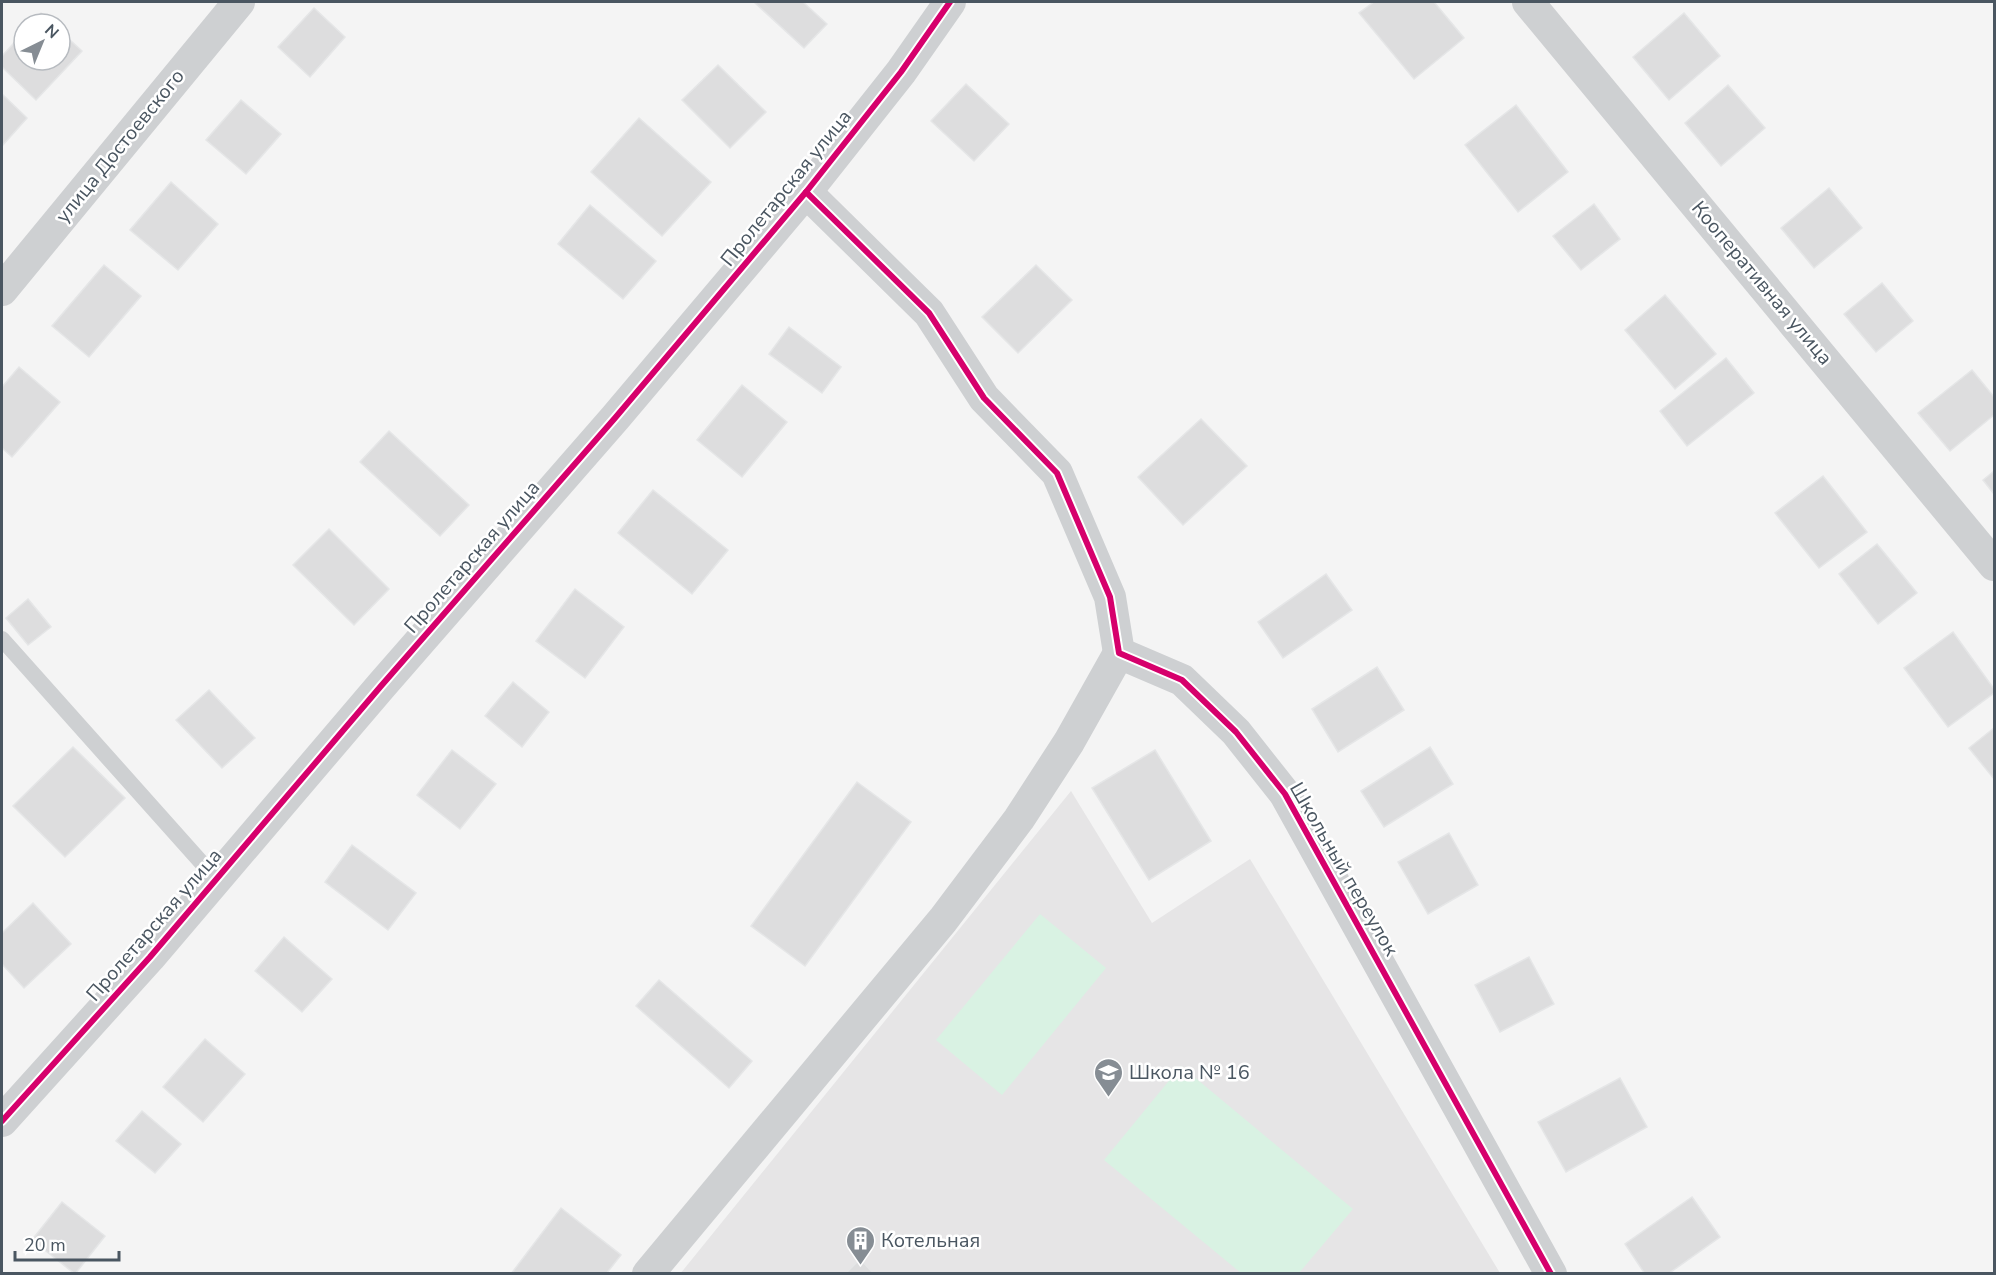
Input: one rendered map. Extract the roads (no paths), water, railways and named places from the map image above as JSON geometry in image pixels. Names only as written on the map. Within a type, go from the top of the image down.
[{"type":"street","name":"улица Достоевского","points":[[2,290],[239,2]]},
{"type":"street","name":"Пролетарская улица","points":[[2,1121],[217,880],[381,686],[615,418],[806,192],[901,72],[950,2]]},
{"type":"street","name":"Кооперативная улица","points":[[1528,2],[1995,565]]},
{"type":"street","points":[[648,1274],[943,920],[1019,819],[1069,742],[1119,653],[1110,597],[1057,473],[984,398],[929,313],[806,192]]},
{"type":"street","name":"Школьный переулок","points":[[1119,653],[1182,680],[1236,732],[1285,794],[1551,1274]]},
{"type":"lane","points":[[2,639],[217,880]]},
{"type":"place","name":"Школа № 16","points":[[1108,1098]]},
{"type":"place","name":"Котельная","points":[[860,1266]]}]
